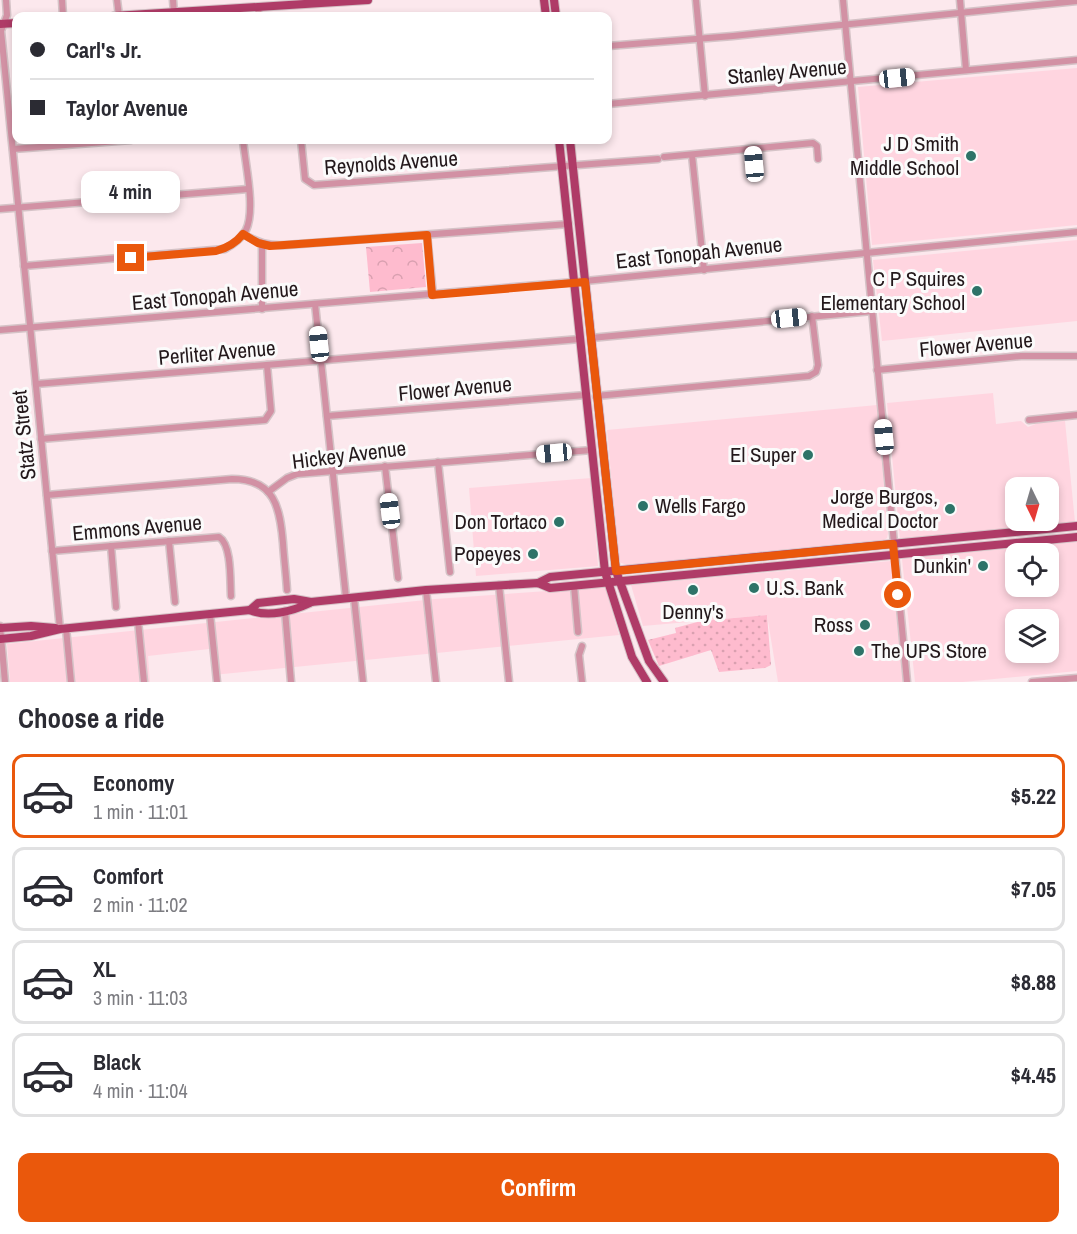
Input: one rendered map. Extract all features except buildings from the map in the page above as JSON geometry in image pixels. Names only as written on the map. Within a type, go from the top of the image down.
[{"type":"main road","points":[[188,12],[368,0]]},
{"type":"main road","points":[[559,144],[605,572],[632,657],[647,682]]},
{"type":"main road","points":[[570,144],[616,571],[649,661],[664,682]]},
{"type":"main road","points":[[583,365],[591,389],[596,396]]},
{"type":"main road","points":[[586,395],[593,401],[599,424]]},
{"type":"main road","points":[[538,583],[549,577],[1077,526]]},
{"type":"main road","points":[[971,536],[990,545]]},
{"type":"main road","points":[[250,610],[258,603],[294,599],[311,602],[426,590],[538,583],[550,588],[1077,537]]},
{"type":"main road","points":[[765,557],[766,566]]},
{"type":"main road","points":[[1,639],[31,636],[63,628],[250,610],[259,614],[295,610],[311,602]]},
{"type":"main road","points":[[0,627],[63,628]]},
{"type":"street","name":"Statz Street","points":[[6,0],[7,15],[1,32],[12,139]]},
{"type":"street","points":[[229,0],[230,9]]},
{"type":"street","points":[[696,0],[705,96]]},
{"type":"street","points":[[843,0],[907,682]]},
{"type":"street","points":[[960,0],[966,70]]},
{"type":"street","points":[[612,46],[1077,1]]},
{"type":"street","points":[[258,7],[259,12]]},
{"type":"street","name":"Stanley Avenue","points":[[612,104],[1077,60]]},
{"type":"street","points":[[7,90],[12,90]]},
{"type":"street","name":"Reynolds Avenue","points":[[301,144],[305,179],[314,185],[562,167],[813,143],[817,146],[818,159]]},
{"type":"street","name":"Statz Street","points":[[12,144],[52,551],[72,682]]},
{"type":"street","points":[[13,149],[79,144]]},
{"type":"street","points":[[24,266],[216,251],[231,245],[243,234],[250,214],[243,144]]},
{"type":"street","points":[[753,149],[754,164]]},
{"type":"street","points":[[692,155],[704,270]]},
{"type":"street","points":[[0,209],[248,189]]},
{"type":"street","points":[[243,234],[262,244],[286,246],[569,224]]},
{"type":"street","name":"East Tonopah Avenue","points":[[0,330],[585,282],[1077,232]]},
{"type":"street","points":[[427,235],[432,295]]},
{"type":"street","points":[[262,244],[262,309]]},
{"type":"street","points":[[315,304],[332,471],[363,682]]},
{"type":"street","points":[[591,338],[872,311]]},
{"type":"street","points":[[596,396],[809,376],[816,372],[818,366],[812,316]]},
{"type":"street","name":"Perliter Avenue","points":[[36,384],[580,339]]},
{"type":"street","name":"Flower Avenue","points":[[878,370],[1021,356],[1077,356]]},
{"type":"street","points":[[41,439],[265,420],[271,411],[267,365]]},
{"type":"street","name":"Flower Avenue","points":[[327,416],[586,395]]},
{"type":"street","points":[[1029,420],[1077,415]]},
{"type":"street","name":"Hickey Avenue","points":[[47,495],[232,479],[243,479],[255,483],[268,492],[287,478],[297,474],[592,450]]},
{"type":"street","points":[[438,462],[450,572]]},
{"type":"street","points":[[385,466],[398,578]]},
{"type":"street","points":[[268,492],[279,510],[281,519],[287,590]]},
{"type":"street","name":"Emmons Avenue","points":[[52,551],[219,537],[227,548],[231,596]]},
{"type":"street","points":[[169,541],[175,602]]},
{"type":"street","points":[[111,546],[116,607]]},
{"type":"street","points":[[499,585],[509,682]]},
{"type":"street","points":[[574,586],[578,632]]},
{"type":"street","points":[[426,590],[436,682]]},
{"type":"street","points":[[285,611],[291,682]]},
{"type":"street","points":[[210,614],[217,682]]},
{"type":"street","points":[[138,621],[144,682]]},
{"type":"street","points":[[0,627],[5,682]]},
{"type":"street","points":[[582,646],[579,655],[582,682]]},
{"type":"street","points":[[1032,682],[1077,678]]},
{"type":"shaded area","name":"J D Smith Middle School","points":[[1077,68],[1077,225],[872,245],[858,87]]},
{"type":"shaded area","name":"C P Squires Elementary School","points":[[1077,240],[1077,321],[882,341],[873,260]]},
{"type":"shaded area","points":[[993,393],[996,424],[1021,421],[1028,427],[1038,423],[1065,421],[1075,522],[1059,524],[1059,477],[1005,477],[1005,529],[900,539],[887,403]]},
{"type":"shaded area","points":[[877,405],[888,533],[884,540],[627,565],[619,562],[607,430]]},
{"type":"shaded area","points":[[591,478],[598,566],[476,576],[469,488]]},
{"type":"shaded area","points":[[1077,542],[1077,671],[963,682],[915,682],[902,559],[1005,549],[1005,597],[1059,597],[1059,544]]},
{"type":"shaded area","points":[[891,561],[903,682],[778,682],[767,615],[643,626],[631,585]]},
{"type":"shaded area","points":[[605,587],[619,635],[213,675],[209,649],[148,656],[150,682],[10,682],[7,644],[435,599]]},
{"type":"green space","points":[[422,243],[426,287],[370,292],[366,247]]},
{"type":"green space","points":[[767,615],[771,665],[765,668],[719,672],[711,650],[659,666],[648,640],[676,633],[675,628],[701,621]]},
{"type":"place","name":"J D Smith Middle School","points":[[971,156]]},
{"type":"place","name":"C P Squires Elementary School","points":[[977,291]]},
{"type":"place","name":"El Super","points":[[808,455]]},
{"type":"place","name":"Wells Fargo","points":[[643,506]]},
{"type":"place","name":"Jorge Burgos, Medical Doctor","points":[[950,509]]},
{"type":"place","name":"Don Tortaco","points":[[559,522]]},
{"type":"place","name":"Popeyes","points":[[533,554]]},
{"type":"place","name":"Dunkin'","points":[[983,566]]},
{"type":"place","name":"U.S. Bank","points":[[754,588]]},
{"type":"place","name":"Denny's","points":[[693,590]]},
{"type":"place","name":"Ross","points":[[865,625]]},
{"type":"place","name":"The UPS Store","points":[[859,651]]},
{"type":"route","points":[[131,258],[216,251],[225,249],[243,234],[258,243],[270,246],[427,235],[432,295],[585,282],[616,571],[893,544],[898,595]]}]
